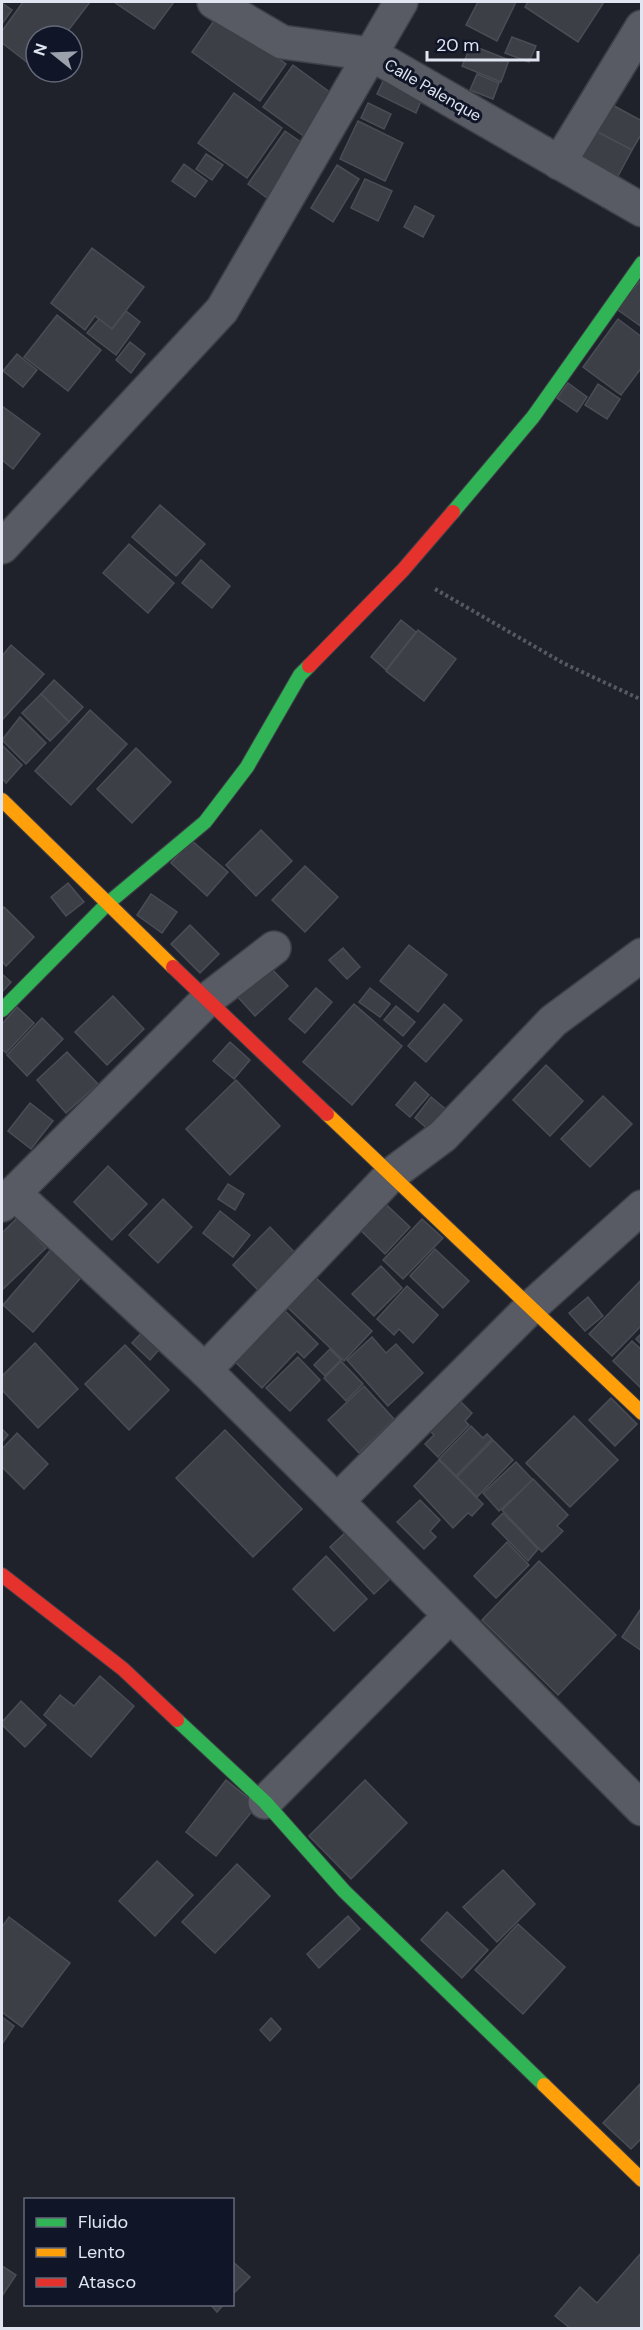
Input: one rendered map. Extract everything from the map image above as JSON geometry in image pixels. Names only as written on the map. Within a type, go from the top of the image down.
[{"type":"street","name":"Calle Palenque","points":[[214,2],[282,42],[371,54],[642,210]]},
{"type":"street","points":[[2,547],[222,310],[401,2]]},
{"type":"street","points":[[559,163],[642,27]]},
{"type":"street","points":[[2,1010],[107,904],[205,822],[247,767],[300,675],[403,570],[533,417],[642,263]]},
{"type":"street","points":[[2,800],[107,904],[642,1413]]},
{"type":"street","points":[[274,948],[208,999],[8,1199],[205,1370],[642,1809]]},
{"type":"street","points":[[205,1370],[392,1174],[443,1136],[553,1021],[642,955]]},
{"type":"street","points":[[337,1501],[531,1307],[642,1207]]},
{"type":"street","points":[[2,1575],[123,1669],[265,1802],[344,1891],[642,2181]]},
{"type":"street","points":[[265,1802],[450,1616]]},
{"type":"path","points":[[403,570],[563,663],[642,700]]},
{"type":"building","points":[[23,2],[90,2],[73,24],[24,24],[24,60],[2,43],[2,31]]},
{"type":"building","points":[[114,2],[174,2],[154,29]]},
{"type":"building","points":[[478,2],[516,2],[497,41],[466,25]]},
{"type":"building","points":[[528,2],[604,2],[578,42],[525,7]]},
{"type":"building","points":[[2,3],[12,10],[2,24]]},
{"type":"building","points":[[218,15],[286,64],[260,101],[192,52]]},
{"type":"building","points":[[512,37],[536,46],[529,62],[505,53]]},
{"type":"building","points":[[471,45],[509,60],[501,82],[462,66]]},
{"type":"building","points":[[293,65],[335,96],[305,137],[263,107]]},
{"type":"building","points":[[387,73],[425,91],[416,113],[377,94]]},
{"type":"building","points":[[477,74],[499,83],[493,99],[470,90]]},
{"type":"building","points":[[234,93],[282,128],[247,178],[198,143]]},
{"type":"building","points":[[605,101],[642,121],[642,133],[632,150],[590,128]]},
{"type":"building","points":[[368,103],[391,114],[384,129],[361,118]]},
{"type":"building","points":[[358,121],[403,143],[385,181],[340,159]]},
{"type":"building","points":[[590,128],[632,150],[618,176],[576,153]]},
{"type":"building","points":[[285,131],[305,145],[267,198],[248,184]]},
{"type":"building","points":[[206,154],[223,165],[212,180],[196,169]]},
{"type":"building","points":[[184,164],[207,181],[195,197],[172,181]]},
{"type":"building","points":[[337,165],[359,179],[333,222],[311,208]]},
{"type":"building","points":[[365,179],[392,191],[378,221],[351,208]]},
{"type":"building","points":[[415,206],[434,216],[423,237],[404,227]]},
{"type":"building","points":[[92,248],[144,287],[112,329],[95,316],[85,330],[51,303]]},
{"type":"building","points":[[642,279],[642,327],[615,308]]},
{"type":"building","points":[[126,311],[140,322],[116,355],[87,333],[99,319],[112,329]]},
{"type":"building","points":[[57,315],[101,350],[68,391],[24,357]]},
{"type":"building","points":[[618,319],[642,337],[642,367],[621,395],[583,367]]},
{"type":"building","points":[[130,342],[145,354],[131,373],[116,360]]},
{"type":"building","points":[[17,354],[37,370],[23,387],[3,371]]},
{"type":"building","points":[[568,383],[587,397],[577,412],[557,398]]},
{"type":"building","points":[[598,384],[620,399],[607,419],[585,405]]},
{"type":"building","points":[[2,406],[40,434],[13,469],[2,460]]},
{"type":"building","points":[[160,505],[205,544],[176,576],[132,537]]},
{"type":"building","points":[[129,544],[174,583],[148,613],[103,573]]},
{"type":"building","points":[[201,560],[230,586],[212,608],[182,583]]},
{"type":"building","points":[[401,620],[416,632],[386,670],[371,657]]},
{"type":"building","points":[[418,630],[456,659],[424,701],[386,671]]},
{"type":"building","points":[[11,645],[44,674],[2,720],[2,656]]},
{"type":"building","points":[[54,680],[83,707],[69,722],[41,694]]},
{"type":"building","points":[[41,694],[69,722],[50,741],[22,713]]},
{"type":"building","points":[[90,710],[127,744],[71,805],[35,771]]},
{"type":"building","points":[[20,717],[46,743],[26,764],[2,740]]},
{"type":"building","points":[[2,745],[22,765],[6,783],[2,778]]},
{"type":"building","points":[[136,748],[171,782],[132,823],[97,789]]},
{"type":"building","points":[[261,830],[292,861],[256,896],[226,865]]},
{"type":"building","points":[[191,840],[228,872],[207,896],[171,863]]},
{"type":"building","points":[[305,866],[338,897],[305,932],[272,900]]},
{"type":"building","points":[[68,883],[84,902],[66,916],[51,897]]},
{"type":"building","points":[[151,894],[177,912],[162,933],[137,915]]},
{"type":"building","points":[[4,907],[34,937],[6,966],[2,961],[2,910]]},
{"type":"building","points":[[190,925],[219,954],[200,973],[171,944]]},
{"type":"building","points":[[409,945],[447,975],[418,1012],[380,981]]},
{"type":"building","points":[[343,948],[360,967],[347,979],[329,960]]},
{"type":"building","points":[[268,965],[288,986],[255,1016],[236,995]]},
{"type":"building","points":[[2,974],[11,982],[2,992]]},
{"type":"building","points":[[316,988],[332,1002],[305,1033],[289,1019]]},
{"type":"building","points":[[370,988],[390,1004],[380,1017],[359,1002]]},
{"type":"building","points":[[113,996],[144,1029],[107,1065],[75,1032]]},
{"type":"building","points":[[354,1004],[402,1046],[352,1105],[303,1062]]},
{"type":"building","points":[[444,1004],[462,1020],[426,1062],[408,1046]]},
{"type":"building","points":[[396,1006],[415,1022],[403,1036],[384,1020]]},
{"type":"building","points":[[17,1007],[34,1023],[6,1053],[2,1049],[2,1024]]},
{"type":"building","points":[[42,1018],[63,1039],[27,1076],[7,1055]]},
{"type":"building","points":[[230,1042],[250,1060],[234,1079],[213,1061]]},
{"type":"building","points":[[67,1052],[98,1084],[66,1113],[37,1080]]},
{"type":"building","points":[[546,1065],[583,1101],[550,1136],[513,1100]]},
{"type":"building","points":[[236,1080],[280,1126],[230,1175],[186,1129]]},
{"type":"building","points":[[415,1082],[429,1095],[410,1117],[396,1105]]},
{"type":"building","points":[[603,1096],[632,1124],[590,1167],[561,1139]]},
{"type":"building","points":[[431,1097],[448,1111],[431,1132],[415,1118]]},
{"type":"building","points":[[30,1103],[53,1121],[31,1149],[8,1131]]},
{"type":"building","points":[[108,1166],[147,1204],[112,1240],[74,1202]]},
{"type":"building","points":[[228,1184],[244,1194],[235,1210],[218,1199]]},
{"type":"building","points":[[377,1196],[410,1227],[385,1254],[352,1222]]},
{"type":"building","points":[[163,1199],[192,1227],[158,1263],[129,1235]]},
{"type":"building","points":[[220,1211],[250,1235],[233,1257],[203,1233]]},
{"type":"building","points":[[17,1218],[46,1248],[2,1290],[2,1233]]},
{"type":"building","points":[[422,1219],[443,1238],[403,1279],[383,1260]]},
{"type":"building","points":[[270,1227],[301,1259],[264,1296],[233,1265]]},
{"type":"building","points":[[54,1246],[85,1273],[33,1332],[3,1305]]},
{"type":"building","points":[[435,1249],[469,1281],[443,1308],[410,1276]]},
{"type":"building","points":[[381,1266],[402,1288],[374,1316],[352,1294]]},
{"type":"building","points":[[314,1276],[372,1331],[344,1361],[285,1305]]},
{"type":"building","points":[[642,1279],[642,1325],[612,1356],[589,1334]]},
{"type":"building","points":[[407,1286],[438,1315],[413,1343],[399,1329],[394,1335],[377,1319]]},
{"type":"building","points":[[588,1297],[603,1316],[585,1331],[569,1313]]},
{"type":"building","points":[[277,1303],[318,1344],[304,1358],[297,1351],[262,1388],[227,1354]]},
{"type":"building","points":[[145,1329],[163,1345],[150,1360],[132,1343]]},
{"type":"building","points":[[642,1333],[642,1345],[636,1339]]},
{"type":"building","points":[[372,1337],[386,1353],[396,1344],[423,1373],[388,1406],[347,1360]]},
{"type":"building","points":[[632,1341],[642,1350],[642,1389],[613,1361]]},
{"type":"building","points":[[35,1343],[78,1389],[38,1428],[2,1390],[2,1376]]},
{"type":"building","points":[[125,1345],[169,1390],[129,1430],[85,1384]]},
{"type":"building","points":[[330,1349],[341,1360],[325,1376],[314,1365]]},
{"type":"building","points":[[298,1357],[320,1380],[290,1411],[266,1388]]},
{"type":"building","points":[[341,1361],[363,1384],[346,1401],[324,1378]]},
{"type":"building","points":[[364,1386],[394,1419],[359,1453],[328,1420]]},
{"type":"building","points":[[453,1394],[472,1413],[465,1421],[469,1425],[438,1457],[425,1444],[434,1435],[423,1424]]},
{"type":"building","points":[[611,1398],[637,1424],[615,1446],[589,1420]]},
{"type":"building","points":[[574,1416],[618,1460],[570,1507],[526,1463]]},
{"type":"building","points":[[471,1426],[483,1438],[487,1434],[492,1439],[456,1476],[439,1459]]},
{"type":"building","points":[[2,1429],[8,1435],[2,1442]]},
{"type":"building","points":[[225,1430],[302,1509],[253,1557],[176,1478]]},
{"type":"building","points":[[17,1433],[48,1464],[24,1489],[2,1467],[2,1449]]},
{"type":"building","points":[[493,1440],[513,1460],[477,1497],[457,1477]]},
{"type":"building","points":[[439,1460],[483,1504],[472,1516],[468,1513],[453,1528],[414,1486]]},
{"type":"building","points":[[516,1462],[533,1480],[499,1511],[483,1493]]},
{"type":"building","points":[[533,1479],[568,1515],[557,1526],[563,1531],[542,1552],[502,1510]]},
{"type":"building","points":[[420,1500],[440,1520],[430,1531],[436,1537],[424,1549],[397,1522]]},
{"type":"building","points":[[503,1513],[538,1549],[528,1561],[492,1524]]},
{"type":"building","points":[[349,1529],[393,1576],[374,1594],[330,1547]]},
{"type":"building","points":[[507,1542],[529,1565],[496,1598],[474,1576]]},
{"type":"building","points":[[326,1556],[367,1599],[334,1631],[293,1589]]},
{"type":"building","points":[[539,1561],[616,1635],[558,1695],[482,1620]]},
{"type":"building","points":[[640,1610],[642,1611],[642,1651],[622,1637]]},
{"type":"building","points":[[100,1676],[134,1706],[91,1757],[44,1715],[60,1695],[74,1706]]},
{"type":"building","points":[[21,1701],[46,1725],[25,1747],[2,1725],[2,1722]]},
{"type":"building","points":[[226,1780],[257,1805],[216,1856],[186,1832]]},
{"type":"building","points":[[365,1780],[407,1823],[351,1879],[309,1836]]},
{"type":"building","points":[[157,1861],[193,1895],[155,1936],[119,1901]]},
{"type":"building","points":[[237,1864],[270,1896],[215,1953],[182,1922]]},
{"type":"building","points":[[503,1870],[535,1904],[497,1942],[463,1907]]},
{"type":"building","points":[[447,1912],[488,1950],[462,1978],[421,1940]]},
{"type":"building","points":[[348,1916],[360,1929],[319,1968],[307,1954]]},
{"type":"building","points":[[9,1917],[70,1963],[22,2027],[2,2012],[2,1927]]},
{"type":"building","points":[[518,1924],[565,1967],[523,2014],[475,1970]]},
{"type":"building","points":[[2,2017],[14,2026],[2,2044]]},
{"type":"building","points":[[271,2018],[281,2029],[270,2041],[260,2030]]},
{"type":"building","points":[[640,2084],[642,2138],[631,2149],[603,2123]]},
{"type":"building","points":[[642,2252],[642,2328],[570,2328],[555,2316],[580,2287],[597,2303]]},
{"type":"building","points":[[234,2263],[250,2277],[234,2293]]},
{"type":"building","points":[[2,2266],[16,2275],[2,2296]]},
{"type":"building","points":[[212,2306],[222,2306],[217,2312]]},
{"type":"traffic: fast","points":[[453,512],[533,417],[642,263]]},
{"type":"traffic: fast","points":[[2,1010],[107,904],[205,822],[247,767],[300,675],[309,666]]},
{"type":"traffic: fast","points":[[177,1720],[265,1802],[344,1891],[544,2085]]},
{"type":"traffic: slow","points":[[2,800],[173,967]]},
{"type":"traffic: slow","points":[[327,1114],[642,1413]]},
{"type":"traffic: slow","points":[[544,2085],[642,2180]]},
{"type":"traffic: jam","points":[[309,666],[403,570],[453,512]]},
{"type":"traffic: jam","points":[[173,967],[327,1114]]},
{"type":"traffic: jam","points":[[2,1575],[123,1669],[177,1720]]}]
